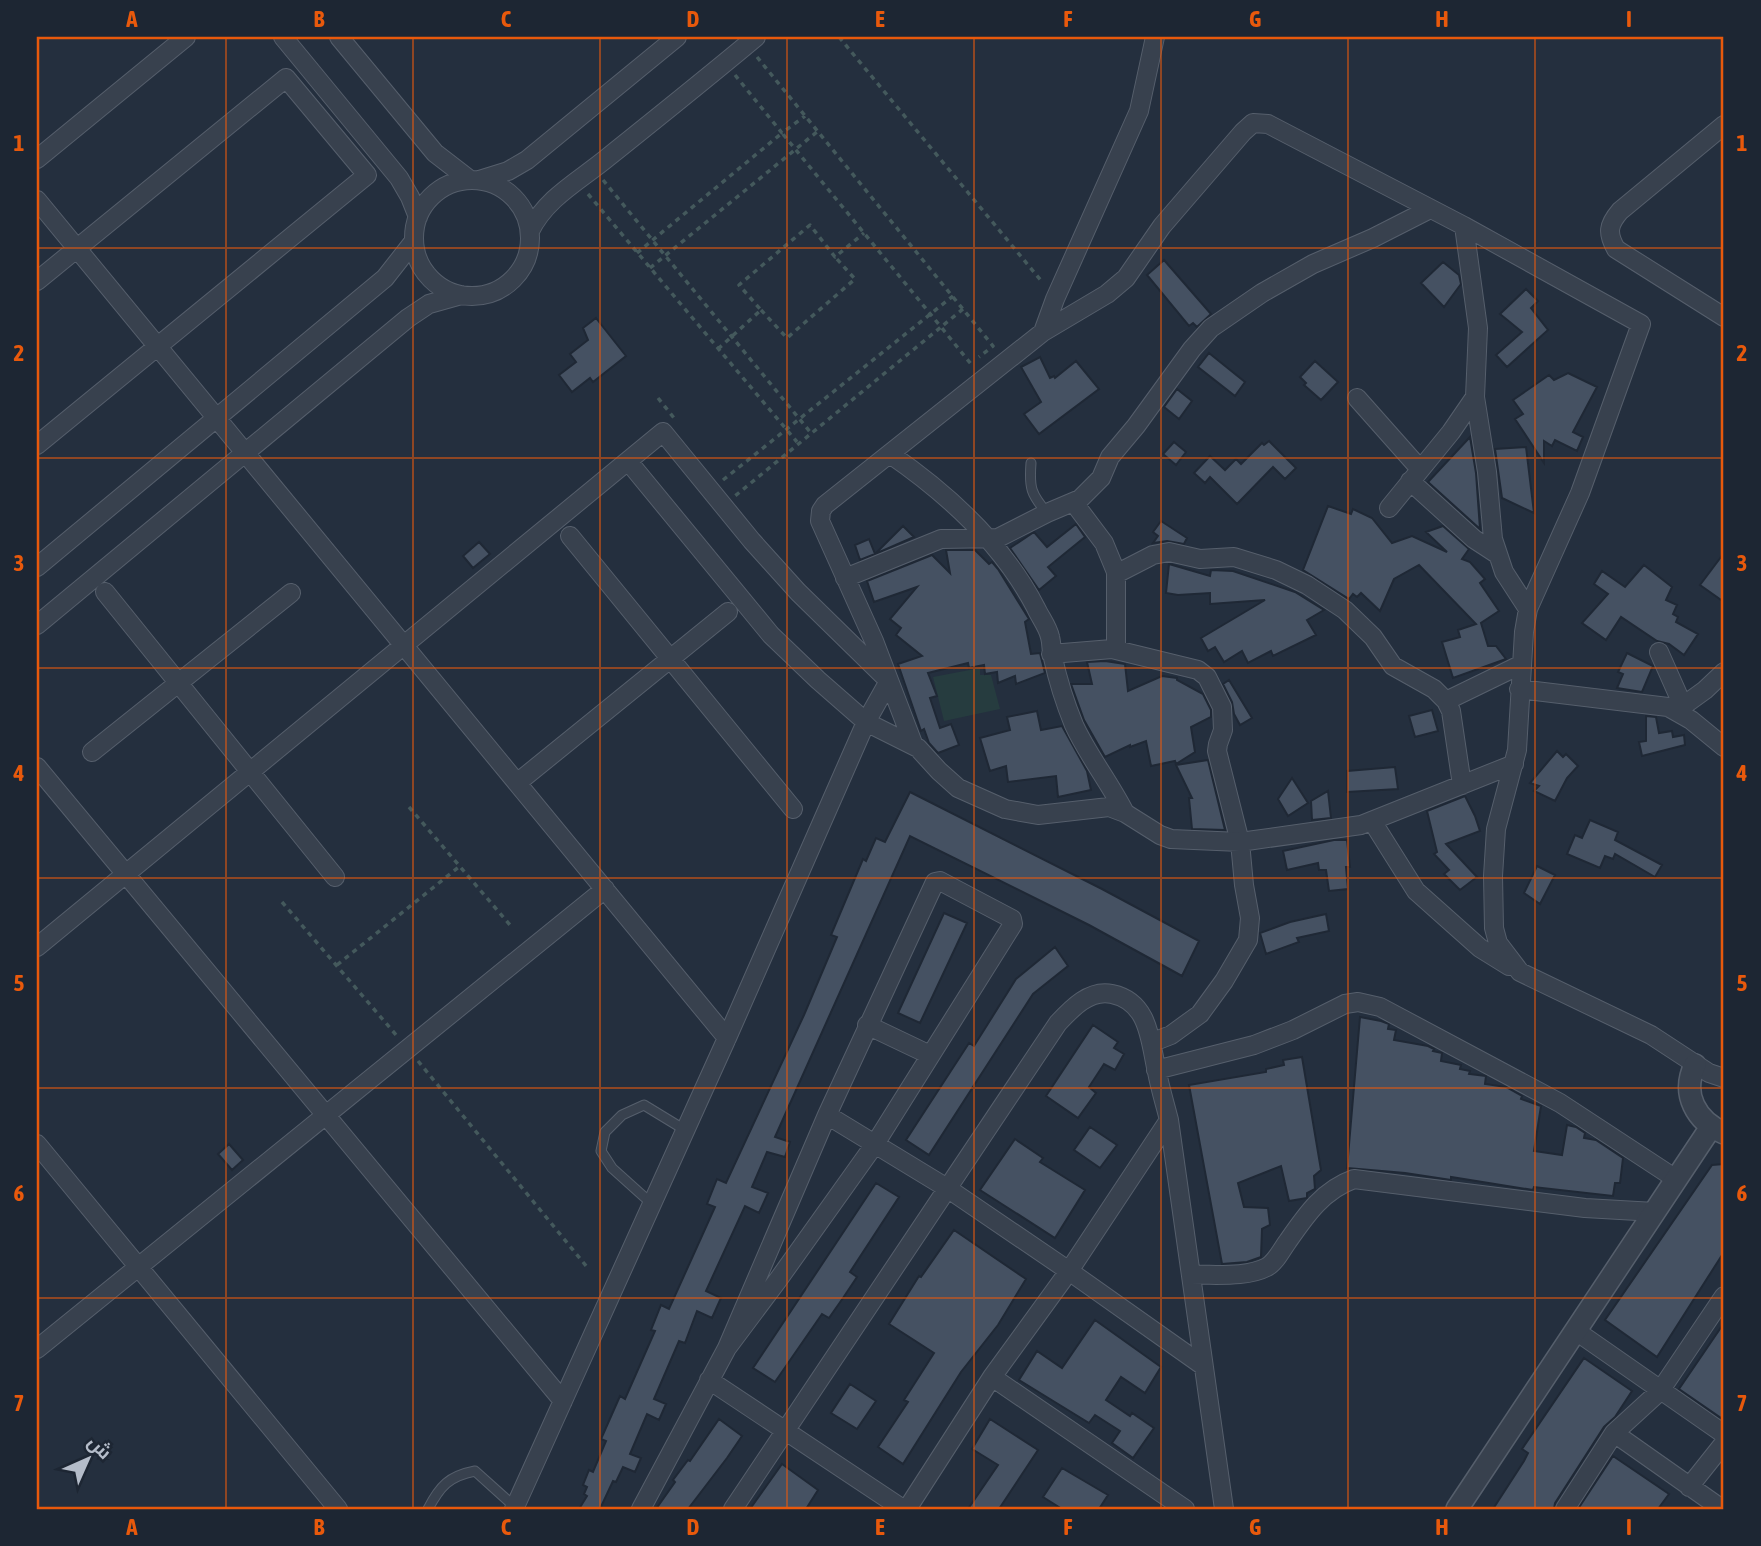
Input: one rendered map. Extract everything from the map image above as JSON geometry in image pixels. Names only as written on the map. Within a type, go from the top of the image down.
[{"type":"street","points":[[37,159],[186,37]]},
{"type":"street","points":[[284,37],[399,178],[418,217]]},
{"type":"street","points":[[339,37],[435,153],[475,180],[494,184],[507,192],[526,216],[530,230],[529,249],[523,266],[512,281],[497,291],[479,296],[461,295],[443,289],[428,276],[418,260],[414,241],[418,217],[423,206],[436,192],[452,183],[475,180],[508,171],[527,160],[677,37]]},
{"type":"street","points":[[1043,332],[1055,299],[1139,111],[1155,37]]},
{"type":"street","points":[[530,230],[537,215],[552,200],[594,169],[751,40]]},
{"type":"street","points":[[37,281],[286,78],[367,175],[37,446]]},
{"type":"street","points":[[914,746],[820,521],[821,512],[825,505],[1043,332],[1107,294],[1126,278],[1162,226],[1223,153],[1254,123],[1268,124],[1464,226],[1641,324],[1580,493],[1528,609],[1517,750],[1496,829],[1493,912],[1498,943],[1520,972]]},
{"type":"street","points":[[1724,125],[1620,211],[1610,223],[1609,237],[1616,249],[1724,317]]},
{"type":"street","points":[[37,200],[727,1038]]},
{"type":"street","points":[[845,578],[942,539],[998,538],[1047,513],[1074,503],[1101,478],[1110,457],[1211,327],[1262,292],[1313,264],[1430,209]]},
{"type":"street","points":[[1464,226],[1478,328],[1475,397],[1487,472],[1489,520],[1497,554],[1516,592],[1528,609]]},
{"type":"street","points":[[37,567],[385,278],[414,241]]},
{"type":"street","points":[[37,625],[408,318],[429,304],[461,295]]},
{"type":"street","points":[[1389,508],[1451,432],[1475,397]]},
{"type":"street","points":[[1357,398],[1415,475],[1474,539],[1497,554]]},
{"type":"street","points":[[37,947],[669,425],[723,506],[798,592],[889,681]]},
{"type":"street","points":[[890,454],[928,480],[940,494],[964,513],[988,538],[1028,592],[1050,636],[1059,683],[1075,727],[1125,813]]},
{"type":"street","points":[[628,461],[772,635],[818,680],[866,722],[914,746],[958,788],[1005,809],[1038,815],[1109,807],[1171,839],[1240,842],[1361,825],[1514,764]]},
{"type":"street","points":[[1074,503],[1108,550],[1116,574],[1116,649]]},
{"type":"street","points":[[570,536],[793,809]]},
{"type":"street","points":[[1116,574],[1153,555],[1168,552],[1200,559],[1234,557],[1276,570],[1307,585],[1345,610],[1373,637],[1393,666],[1418,679],[1446,701],[1451,711],[1462,785]]},
{"type":"street","points":[[105,592],[335,877]]},
{"type":"street","points":[[92,752],[291,593]]},
{"type":"street","points":[[517,783],[728,612]]},
{"type":"street","points":[[1052,654],[1116,649],[1192,668],[1208,677],[1222,707],[1223,730],[1217,751],[1240,842],[1250,930],[1245,946],[1200,1014],[1171,1035],[1153,1042]]},
{"type":"street","points":[[1659,652],[1679,709],[1724,747]]},
{"type":"street","points":[[1446,701],[1522,664]]},
{"type":"street","points":[[1520,689],[1679,709],[1724,672]]},
{"type":"street","points":[[515,1508],[866,722],[889,681]]},
{"type":"street","points":[[37,766],[124,875],[563,1401]]},
{"type":"street","points":[[1372,821],[1416,891],[1480,948],[1520,972],[1651,1035],[1671,1046],[1695,1065],[1724,1078]]},
{"type":"street","points":[[641,1509],[727,1348],[867,1025],[935,883],[940,880],[1012,919],[1014,922],[875,1144],[772,1290],[727,1348]]},
{"type":"street","points":[[37,1349],[605,890]]},
{"type":"street","points":[[733,1509],[1058,1023],[1081,1002],[1104,992],[1118,995],[1133,1004],[1143,1017],[1153,1042],[1156,1070],[1168,1120],[1224,1509]]},
{"type":"street","points":[[1156,1070],[1254,1045],[1293,1030],[1345,1004],[1366,1003],[1380,1007],[1450,1043],[1560,1103],[1676,1179]]},
{"type":"street","points":[[867,1025],[930,1055]]},
{"type":"street","points":[[1457,1509],[1676,1179],[1717,1130],[1700,1117],[1692,1103],[1689,1089],[1695,1065]]},
{"type":"street","points":[[827,1115],[947,1188],[1202,1365]]},
{"type":"street","points":[[709,1380],[905,1509],[992,1377],[1069,1271],[1168,1120]]},
{"type":"street","points":[[37,1144],[338,1509]]},
{"type":"street","points":[[1191,1275],[1248,1272],[1267,1267],[1323,1196],[1339,1185],[1354,1180],[1585,1208],[1655,1212]]},
{"type":"street","points":[[1565,1509],[1614,1433],[1660,1391],[1724,1296]]},
{"type":"street","points":[[1576,1331],[1724,1434]]},
{"type":"street","points":[[992,1377],[1185,1509]]},
{"type":"street","points":[[1614,1433],[1722,1509]]},
{"type":"street","points":[[1689,1487],[1724,1443]]},
{"type":"lane","points":[[1031,463],[1031,488],[1034,497],[1047,513]]},
{"type":"lane","points":[[652,1205],[612,1168],[600,1151],[604,1132],[622,1115],[644,1105],[685,1130]]},
{"type":"lane","points":[[428,1509],[437,1493],[457,1474],[475,1471],[515,1508]]},
{"type":"path","points":[[839,37],[1055,299]]},
{"type":"path","points":[[725,63],[971,364],[993,346],[805,116],[751,40]]},
{"type":"path","points":[[637,253],[805,116]]},
{"type":"path","points":[[650,268],[818,131]]},
{"type":"path","points":[[594,169],[811,433]]},
{"type":"path","points":[[577,182],[797,443]]},
{"type":"path","points":[[810,225],[835,257],[855,279],[787,338],[739,285],[810,225]]},
{"type":"path","points":[[835,257],[864,233]]},
{"type":"path","points":[[710,490],[953,296]]},
{"type":"path","points":[[723,506],[963,309]]},
{"type":"path","points":[[718,349],[761,310]]},
{"type":"path","points":[[658,398],[669,425]]},
{"type":"path","points":[[725,478],[738,494]]},
{"type":"path","points":[[409,807],[510,925]]},
{"type":"path","points":[[337,965],[460,866]]},
{"type":"path","points":[[282,902],[408,1049],[587,1267]]},
{"type":"green space","points":[[980,668],[980,675],[991,675],[1000,709],[944,721],[933,677]]},
{"type":"building","points":[[1164,260],[1211,314],[1197,327],[1193,323],[1189,326],[1147,275]]},
{"type":"building","points":[[1443,262],[1459,275],[1461,284],[1444,307],[1421,283]]},
{"type":"building","points":[[1526,289],[1538,301],[1531,308],[1548,330],[1507,367],[1496,355],[1522,332],[1500,314]]},
{"type":"building","points":[[596,318],[626,356],[593,382],[590,378],[572,392],[559,375],[576,362],[570,354],[588,340],[583,328]]},
{"type":"building","points":[[1209,353],[1245,382],[1235,396],[1198,367]]},
{"type":"building","points":[[1040,357],[1050,378],[1055,378],[1076,361],[1099,389],[1039,434],[1024,414],[1041,402],[1021,367]]},
{"type":"building","points":[[1315,361],[1338,382],[1321,400],[1304,385],[1306,383],[1300,377]]},
{"type":"building","points":[[1568,373],[1597,387],[1573,432],[1583,437],[1577,451],[1555,440],[1552,446],[1544,441],[1544,463],[1515,419],[1523,414],[1513,400],[1549,375],[1554,380]]},
{"type":"building","points":[[1177,389],[1192,401],[1179,419],[1164,407]]},
{"type":"building","points":[[1470,437],[1476,473],[1480,529],[1428,482]]},
{"type":"building","points":[[1269,441],[1296,468],[1285,479],[1273,467],[1237,504],[1210,477],[1205,483],[1194,473],[1210,456],[1225,470],[1236,459],[1241,464],[1262,443],[1264,445]]},
{"type":"building","points":[[1174,442],[1186,452],[1176,465],[1163,454]]},
{"type":"building","points":[[1526,447],[1534,513],[1502,498],[1495,449]]},
{"type":"building","points":[[1328,506],[1351,514],[1353,509],[1372,518],[1392,543],[1412,536],[1447,552],[1426,532],[1443,526],[1469,549],[1462,559],[1470,562],[1485,579],[1480,583],[1499,611],[1481,623],[1488,646],[1496,646],[1506,659],[1453,678],[1442,642],[1460,637],[1458,630],[1476,624],[1419,565],[1394,579],[1380,611],[1361,593],[1357,597],[1353,594],[1349,599],[1303,570]]},
{"type":"building","points":[[1161,521],[1187,538],[1184,544],[1167,541],[1153,543],[1158,536],[1153,532]]},
{"type":"building","points":[[1076,524],[1085,537],[1048,567],[1056,576],[1039,590],[1010,548],[1034,532],[1047,547]]},
{"type":"building","points":[[903,526],[914,537],[875,554]]},
{"type":"building","points":[[869,539],[875,554],[860,560],[855,545]]},
{"type":"building","points":[[479,542],[490,554],[473,568],[463,556]]},
{"type":"building","points":[[946,550],[975,550],[998,569],[1029,619],[1025,622],[1031,654],[1040,653],[1045,673],[1016,684],[1015,676],[998,683],[997,672],[985,674],[984,665],[969,668],[968,663],[928,673],[937,696],[930,698],[940,728],[951,724],[959,745],[938,753],[929,743],[924,729],[921,731],[898,664],[922,656],[896,635],[901,628],[890,619],[917,587],[874,602],[867,581],[932,555],[950,573]]},
{"type":"building","points":[[1724,553],[1724,602],[1700,585]]},
{"type":"building","points":[[1169,564],[1210,576],[1211,570],[1233,571],[1295,592],[1324,610],[1307,620],[1316,635],[1273,656],[1271,651],[1248,663],[1242,651],[1224,662],[1215,647],[1208,651],[1201,638],[1265,600],[1210,604],[1210,593],[1166,593]]},
{"type":"building","points":[[1644,565],[1672,587],[1666,600],[1677,605],[1673,614],[1678,617],[1676,622],[1698,634],[1684,655],[1621,617],[1606,640],[1582,623],[1608,594],[1594,584],[1602,571],[1625,587]]},
{"type":"building","points":[[1627,653],[1653,666],[1642,692],[1617,688],[1623,674],[1618,672]]},
{"type":"building","points":[[1087,662],[1125,664],[1128,691],[1162,676],[1177,678],[1203,694],[1211,710],[1211,717],[1191,727],[1195,752],[1176,764],[1175,761],[1151,766],[1146,741],[1105,757],[1084,720],[1071,684],[1092,684]]},
{"type":"building","points":[[1229,680],[1252,718],[1240,725],[1223,684]]},
{"type":"building","points":[[1432,710],[1438,731],[1415,737],[1409,716]]},
{"type":"building","points":[[1037,711],[1041,730],[1062,726],[1087,771],[1091,790],[1058,797],[1056,776],[1008,782],[1006,766],[990,771],[980,738],[1010,730],[1007,717]]},
{"type":"building","points":[[1646,716],[1656,717],[1659,733],[1672,731],[1673,737],[1684,735],[1685,745],[1642,756],[1639,742],[1646,741]]},
{"type":"building","points":[[1557,751],[1563,757],[1566,754],[1578,766],[1567,778],[1555,801],[1534,791],[1539,786],[1530,783]]},
{"type":"building","points":[[1208,760],[1225,830],[1192,829],[1189,798],[1192,798],[1176,765]]},
{"type":"building","points":[[1395,767],[1398,789],[1347,792],[1347,771]]},
{"type":"building","points":[[1292,778],[1308,803],[1288,816],[1278,799]]},
{"type":"building","points":[[1328,791],[1331,818],[1312,820],[1311,801]]},
{"type":"building","points":[[910,792],[1199,941],[1182,976],[1089,925],[910,836],[775,1137],[790,1142],[785,1157],[767,1152],[752,1187],[768,1193],[759,1213],[745,1206],[706,1291],[721,1298],[712,1318],[697,1311],[685,1343],[679,1341],[654,1399],[666,1404],[659,1420],[647,1414],[630,1454],[641,1458],[635,1472],[623,1467],[600,1509],[579,1509],[587,1496],[584,1494],[587,1487],[583,1485],[589,1470],[593,1472],[606,1441],[601,1439],[620,1396],[625,1399],[655,1331],[651,1330],[661,1305],[669,1309],[715,1207],[707,1204],[717,1179],[726,1183],[804,1015],[837,937],[831,935],[863,859],[866,861],[876,838],[885,842]]},
{"type":"building","points":[[1465,796],[1480,831],[1446,844],[1477,877],[1460,890],[1444,874],[1449,870],[1434,854],[1437,852],[1427,811]]},
{"type":"building","points":[[1590,820],[1618,832],[1615,840],[1662,865],[1655,877],[1615,854],[1613,859],[1605,856],[1600,868],[1567,854],[1575,835],[1582,838]]},
{"type":"building","points":[[1334,840],[1347,840],[1350,867],[1346,867],[1348,889],[1329,891],[1326,870],[1319,870],[1318,863],[1287,870],[1283,851]]},
{"type":"building","points":[[1537,866],[1555,875],[1540,904],[1524,893]]},
{"type":"building","points":[[944,913],[967,923],[920,1023],[898,1013]]},
{"type":"building","points":[[1326,914],[1329,931],[1297,938],[1299,942],[1266,954],[1260,933],[1290,922]]},
{"type":"building","points":[[1055,947],[1068,966],[1033,994],[929,1155],[906,1140],[969,1043],[974,1046],[1016,979]]},
{"type":"building","points":[[1360,1017],[1389,1024],[1388,1029],[1396,1030],[1394,1040],[1428,1046],[1434,1049],[1433,1051],[1442,1053],[1441,1061],[1461,1065],[1460,1069],[1470,1071],[1469,1074],[1486,1076],[1485,1084],[1506,1087],[1522,1096],[1521,1099],[1541,1106],[1534,1151],[1562,1155],[1567,1125],[1576,1127],[1585,1133],[1584,1138],[1596,1140],[1623,1158],[1620,1183],[1615,1183],[1613,1196],[1534,1187],[1533,1190],[1451,1177],[1451,1180],[1347,1168]]},
{"type":"building","points":[[1093,1025],[1118,1042],[1114,1048],[1124,1054],[1115,1070],[1104,1064],[1089,1087],[1096,1093],[1078,1118],[1046,1096]]},
{"type":"building","points":[[1302,1057],[1321,1170],[1314,1176],[1315,1189],[1307,1193],[1307,1198],[1289,1201],[1281,1166],[1238,1183],[1244,1207],[1268,1208],[1270,1225],[1262,1229],[1261,1257],[1247,1262],[1222,1264],[1189,1085],[1266,1072],[1266,1069],[1284,1065],[1283,1060]]},
{"type":"building","points":[[1090,1127],[1117,1145],[1100,1168],[1074,1150]]},
{"type":"building","points":[[1015,1139],[1043,1158],[1040,1162],[1085,1190],[1055,1238],[980,1190]]},
{"type":"building","points":[[229,1144],[243,1160],[232,1170],[218,1154]]},
{"type":"building","points":[[1724,1164],[1724,1252],[1657,1357],[1605,1320],[1712,1165]]},
{"type":"building","points":[[876,1183],[899,1197],[850,1272],[857,1277],[843,1298],[829,1318],[822,1314],[775,1382],[753,1368]]},
{"type":"building","points":[[954,1230],[1026,1279],[998,1325],[961,1372],[903,1464],[878,1447],[908,1402],[904,1400],[934,1353],[889,1324],[919,1276],[921,1277]]},
{"type":"building","points":[[1095,1320],[1161,1367],[1145,1393],[1121,1377],[1106,1400],[1154,1428],[1133,1458],[1112,1443],[1120,1431],[1095,1415],[1089,1423],[1019,1380],[1037,1351],[1062,1368]]},
{"type":"building","points":[[1724,1323],[1724,1420],[1679,1389]]},
{"type":"building","points":[[1584,1358],[1632,1391],[1615,1417],[1604,1427],[1555,1503],[1554,1509],[1493,1509],[1528,1453],[1522,1449]]},
{"type":"building","points":[[850,1384],[876,1401],[857,1429],[831,1413]]},
{"type":"building","points":[[719,1419],[742,1436],[727,1458],[688,1509],[656,1509],[675,1482],[673,1480],[688,1460],[690,1461]]},
{"type":"building","points":[[990,1419],[1038,1450],[999,1509],[968,1509],[998,1465],[972,1449]]},
{"type":"building","points":[[1613,1456],[1669,1494],[1658,1509],[1578,1509]]},
{"type":"building","points":[[782,1464],[818,1490],[806,1509],[750,1509]]},
{"type":"building","points":[[1062,1468],[1108,1495],[1099,1509],[1062,1509],[1043,1497]]}]
